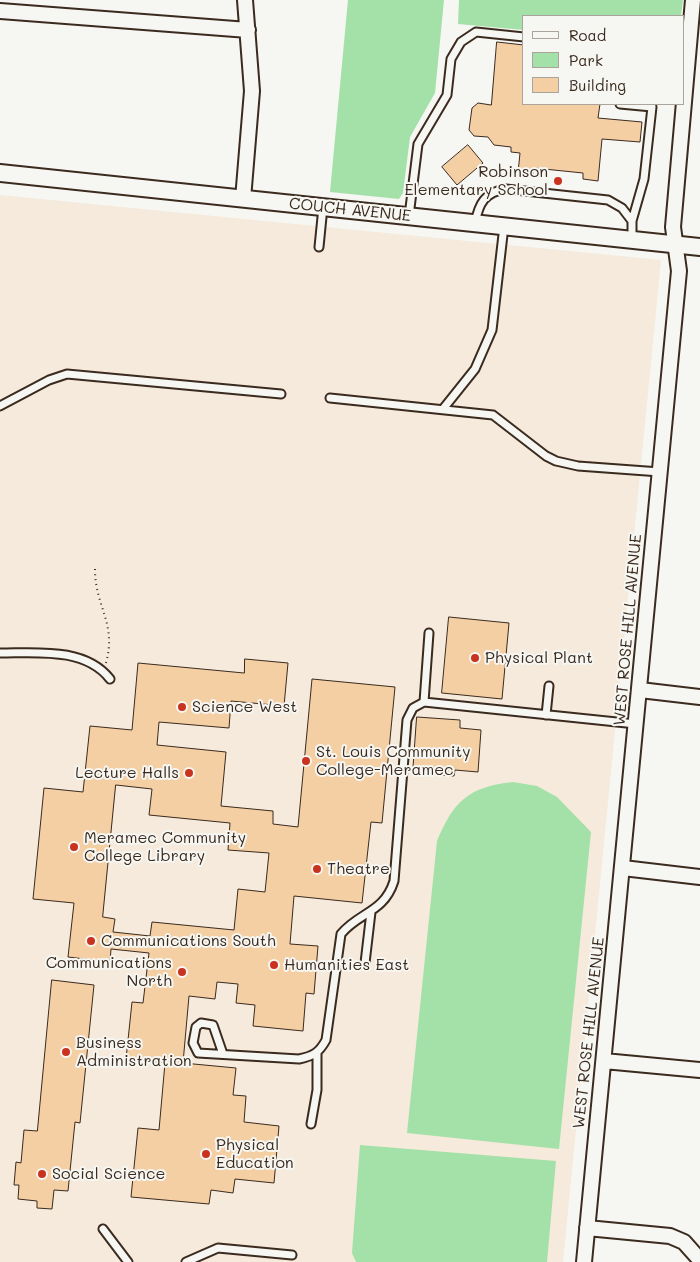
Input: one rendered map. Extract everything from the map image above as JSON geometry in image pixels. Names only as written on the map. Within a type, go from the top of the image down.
[{"type":"street","points":[[243,199],[252,91],[245,0]]},
{"type":"street","name":"WEST ROSE HILL AVENUE","points":[[685,96],[693,0]]},
{"type":"street","points":[[0,11],[248,30]]},
{"type":"street","name":"WEST ROSE HILL AVENUE","points":[[584,1262],[679,271],[674,227],[684,105]]},
{"type":"street","name":"COUCH AVENUE","points":[[0,174],[700,246]]},
{"type":"street","points":[[640,690],[700,697]]},
{"type":"street","points":[[623,868],[700,877]]},
{"type":"street","points":[[604,1061],[700,1070]]},
{"type":"street","points":[[587,1228],[670,1236],[684,1242],[700,1260]]},
{"type":"lane","points":[[410,216],[418,144],[447,96],[451,59],[461,42],[476,32],[522,37]]},
{"type":"lane","points":[[631,105],[652,107],[644,179],[632,221],[632,240]]},
{"type":"lane","points":[[475,223],[479,204],[487,195],[495,190],[506,189],[601,198],[622,208],[632,221]]},
{"type":"lane","points":[[319,247],[323,207]]},
{"type":"lane","points":[[443,409],[476,369],[490,335],[496,313],[504,226]]},
{"type":"lane","points":[[0,406],[49,380],[67,374],[282,394]]},
{"type":"lane","points":[[330,398],[487,414],[500,418],[546,456],[556,461],[578,466],[660,472]]},
{"type":"lane","points":[[424,702],[429,633]]},
{"type":"lane","points":[[0,652],[56,653],[74,657],[102,670],[110,679]]},
{"type":"lane","points":[[546,715],[550,686]]},
{"type":"lane","points":[[223,1054],[212,1025],[201,1023],[196,1027],[193,1043],[198,1052],[223,1054],[299,1060],[317,1053],[326,1040],[341,934],[346,928],[382,905],[390,894],[394,881],[407,720],[413,708],[424,702],[637,724]]},
{"type":"lane","points":[[365,963],[371,912]]},
{"type":"lane","points":[[311,1124],[317,1090],[317,1053]]},
{"type":"lane","points":[[103,1229],[128,1262]]},
{"type":"lane","points":[[186,1262],[218,1248],[292,1255]]},
{"type":"path","points":[[95,569],[95,583],[110,634],[109,653],[102,670]]},
{"type":"shaded area","name":"St. Louis Community College-Meramec","points":[[0,195],[661,260],[563,1262],[0,1262]]},
{"type":"green space","points":[[348,0],[444,0],[435,93],[410,137],[403,193],[399,199],[330,192]]},
{"type":"green space","points":[[459,0],[683,0],[681,15],[522,15],[522,30],[458,24]]},
{"type":"green space","points":[[513,782],[537,786],[557,797],[591,832],[559,1149],[407,1133],[437,841],[443,827],[464,798],[485,788]]},
{"type":"green space","points":[[360,1145],[556,1161],[547,1262],[356,1262],[352,1253]]},
{"type":"building","name":"Robinson Elementary School","points":[[497,42],[522,45],[522,105],[600,105],[598,118],[642,122],[640,142],[602,139],[598,181],[583,179],[583,173],[534,168],[533,174],[518,173],[520,153],[511,152],[511,147],[494,145],[488,137],[474,136],[469,130],[472,108],[478,103],[491,105]]},
{"type":"building","points":[[468,145],[483,163],[457,185],[442,167]]},
{"type":"building","name":"Physical Plant","points":[[449,617],[509,623],[502,699],[442,693]]},
{"type":"building","points":[[245,659],[288,663],[284,706],[231,701],[229,728],[159,722],[157,745],[226,752],[221,806],[273,811],[273,824],[298,827],[312,679],[395,687],[382,823],[371,822],[362,903],[294,896],[290,944],[318,946],[314,994],[306,993],[303,1031],[253,1026],[255,1005],[236,1003],[238,984],[217,982],[215,999],[189,996],[183,1063],[236,1068],[233,1095],[246,1096],[244,1122],[279,1126],[274,1183],[235,1179],[233,1193],[211,1190],[209,1204],[131,1197],[138,1128],[159,1130],[165,1063],[126,1059],[132,1002],[143,1003],[149,953],[111,949],[110,962],[68,957],[74,903],[33,899],[44,788],[83,792],[90,726],[132,730],[138,663],[244,673]],"holes":[[[116,785],[152,789],[149,815],[230,823],[228,850],[269,853],[265,892],[238,889],[234,930],[152,922],[150,936],[113,932],[115,919],[103,917]]]},
{"type":"building","points":[[417,717],[460,720],[460,728],[481,730],[478,772],[455,770],[454,776],[413,773]]},
{"type":"building","points":[[52,980],[94,985],[80,1123],[75,1122],[68,1191],[54,1190],[52,1209],[37,1208],[37,1201],[18,1199],[19,1185],[14,1185],[16,1162],[21,1163],[24,1130],[37,1131]]},
{"type":"place","name":"Robinson Elementary School","points":[[558,181]]},
{"type":"place","name":"Physical Plant","points":[[475,658]]},
{"type":"place","name":"Science West","points":[[182,707]]},
{"type":"place","name":"St. Louis Community College-Meramec","points":[[306,761]]},
{"type":"place","name":"Lecture Halls","points":[[189,773]]},
{"type":"place","name":"Meramec Community College Library","points":[[74,847]]},
{"type":"place","name":"Theatre","points":[[317,869]]},
{"type":"place","name":"Communications South","points":[[91,941]]},
{"type":"place","name":"Humanities East","points":[[274,965]]},
{"type":"place","name":"Communications North","points":[[182,972]]},
{"type":"place","name":"Business Administration","points":[[66,1052]]},
{"type":"place","name":"Physical Education","points":[[206,1154]]},
{"type":"place","name":"Social Science","points":[[42,1174]]}]
